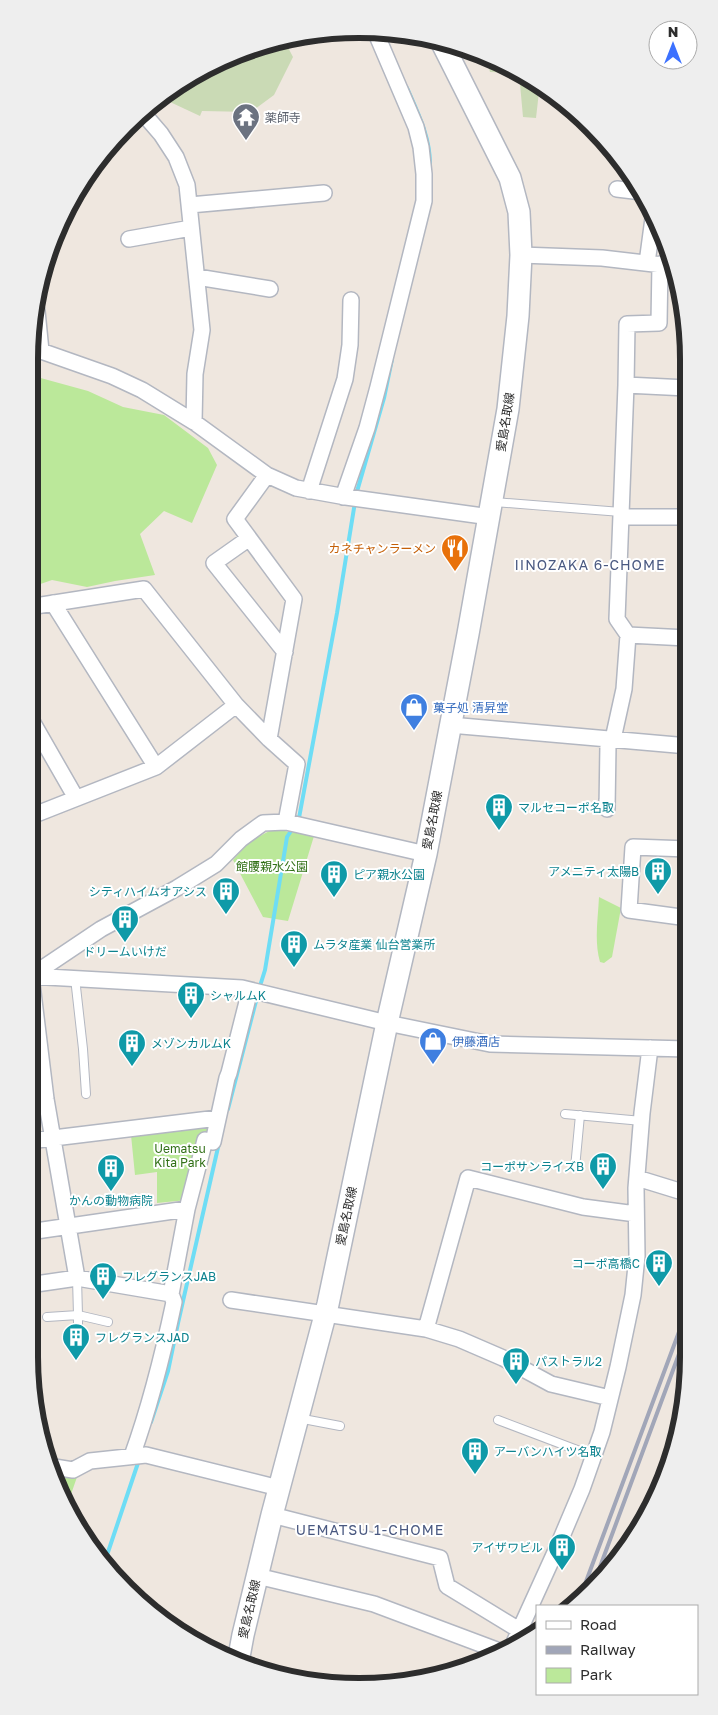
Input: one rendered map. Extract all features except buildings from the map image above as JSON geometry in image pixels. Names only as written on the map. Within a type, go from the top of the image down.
[{"type":"main road","name":"愛島名取線","points":[[239,1654],[272,1515],[324,1315],[387,1023],[426,854],[491,510],[508,409],[518,316],[521,255],[519,212],[510,178],[445,49]]},
{"type":"street","points":[[345,497],[378,387],[424,201],[422,156],[416,128],[378,38]]},
{"type":"street","points":[[147,117],[161,134],[176,157],[187,185],[202,330],[195,374],[194,422]]},
{"type":"street","points":[[617,189],[633,191]]},
{"type":"street","points":[[190,205],[324,193]]},
{"type":"street","points":[[129,239],[191,228]]},
{"type":"street","points":[[607,799],[607,809],[608,745],[613,739],[624,689],[628,635],[617,619],[627,324],[659,323],[659,264],[656,237]]},
{"type":"street","points":[[521,255],[602,258],[659,264]]},
{"type":"street","points":[[196,277],[270,289]]},
{"type":"street","points":[[309,491],[345,379],[350,345],[351,300]]},
{"type":"street","points":[[38,352],[112,376],[142,390],[194,422],[267,475],[296,488],[362,499],[491,510]]},
{"type":"street","points":[[626,386],[680,388]]},
{"type":"street","points":[[267,475],[234,519],[294,599],[269,739]]},
{"type":"street","points":[[621,514],[680,517]]},
{"type":"street","points":[[248,539],[214,563],[285,652]]},
{"type":"street","points":[[38,606],[144,589],[236,705],[297,764],[286,822]]},
{"type":"street","points":[[54,603],[156,767]]},
{"type":"street","points":[[628,635],[680,638]]},
{"type":"street","points":[[38,813],[156,767],[236,705]]},
{"type":"street","points":[[450,725],[680,745]]},
{"type":"street","points":[[38,732],[76,798]]},
{"type":"street","points":[[38,971],[101,929],[177,888],[216,864],[241,839],[263,823],[286,822],[426,854]]},
{"type":"street","points":[[680,849],[633,848],[629,910],[680,917]]},
{"type":"street","points":[[38,976],[214,986],[250,990],[387,1023],[490,1044],[680,1049]]},
{"type":"street","points":[[138,1456],[142,1427],[160,1368],[174,1302],[170,1294],[187,1209],[205,1140],[213,1142],[250,990]]},
{"type":"street","points":[[38,1035],[52,1137],[77,1278]]},
{"type":"street","points":[[517,1636],[582,1489],[602,1432],[610,1398],[633,1294],[637,1256],[637,1178],[650,1048]]},
{"type":"street","points":[[38,1139],[218,1118]]},
{"type":"street","points":[[426,1329],[468,1178],[583,1207],[636,1214]]},
{"type":"street","points":[[637,1178],[680,1191]]},
{"type":"street","points":[[38,1230],[187,1209]]},
{"type":"street","points":[[38,1284],[77,1278],[170,1294]]},
{"type":"street","points":[[231,1300],[426,1329],[459,1339],[503,1358],[551,1384],[610,1398]]},
{"type":"street","points":[[58,1468],[73,1470],[90,1461],[138,1456],[279,1488]]},
{"type":"street","points":[[272,1515],[440,1558],[447,1586],[519,1630]]},
{"type":"street","points":[[257,1576],[374,1604],[492,1648]]},
{"type":"lane","points":[[491,510],[621,514]]},
{"type":"lane","points":[[75,978],[86,1094]]},
{"type":"lane","points":[[565,1114],[642,1121]]},
{"type":"lane","points":[[575,1168],[580,1115]]},
{"type":"lane","points":[[77,1278],[78,1340]]},
{"type":"lane","points":[[47,1317],[78,1315],[108,1322]]},
{"type":"lane","points":[[297,1418],[340,1426]]},
{"type":"lane","points":[[498,1420],[593,1456]]},
{"type":"green space","points":[[287,46],[293,57],[274,95],[251,112],[202,111],[200,116],[170,102],[172,98],[198,81],[236,62]]},
{"type":"green space","points":[[488,65],[504,72],[490,72]]},
{"type":"green space","points":[[520,81],[539,93],[536,118],[523,117]]},
{"type":"green space","points":[[38,377],[88,391],[123,407],[164,415],[208,448],[217,465],[192,523],[164,511],[140,534],[155,575],[87,587],[52,580],[38,585]]},
{"type":"green space","name":"館腰親水公園","points":[[273,829],[314,836],[288,921],[263,917],[233,860],[249,842]]},
{"type":"green space","points":[[599,897],[621,908],[612,957],[604,963],[600,962],[597,946]]},
{"type":"green space","name":"Uematsu Kita Park","points":[[214,1124],[197,1199],[157,1203],[157,1172],[135,1175],[131,1135]]},
{"type":"green space","points":[[59,1471],[77,1477],[70,1496]]},
{"type":"waterway","points":[[407,88],[426,135],[430,164]]},
{"type":"waterway","points":[[356,495],[384,398],[392,359]]},
{"type":"waterway","points":[[297,822],[337,613],[355,502]]},
{"type":"waterway","points":[[260,986],[265,970],[287,837],[293,828]]},
{"type":"waterway","points":[[228,1109],[256,1001]]},
{"type":"waterway","points":[[151,1422],[168,1371],[219,1143]]},
{"type":"waterway","points":[[107,1556],[139,1460]]},
{"type":"railway","points":[[585,1584],[680,1329]]},
{"type":"railway","points":[[599,1570],[680,1351]]},
{"type":"place","name":"薬師寺","points":[[246,141]]},
{"type":"place","name":"カネチャンラーメン","points":[[455,572]]},
{"type":"place","name":"菓子処 清昇堂","points":[[414,731]]},
{"type":"place","name":"マルセコーポ名取","points":[[499,831]]},
{"type":"place","name":"アメニティ太陽B","points":[[658,895]]},
{"type":"place","name":"ピア親水公園","points":[[334,898]]},
{"type":"place","name":"シティハイムオアシス","points":[[226,915]]},
{"type":"place","name":"ドリームいけだ","points":[[125,943]]},
{"type":"place","name":"ムラタ産業 仙台営業所","points":[[294,968]]},
{"type":"place","name":"シャルムK","points":[[191,1019]]},
{"type":"place","name":"伊藤酒店","points":[[433,1065]]},
{"type":"place","name":"メゾンカルムK","points":[[132,1067]]},
{"type":"place","name":"コーポサンライズB","points":[[603,1190]]},
{"type":"place","name":"かんの動物病院","points":[[111,1192]]},
{"type":"place","name":"コーポ高橋C","points":[[659,1287]]},
{"type":"place","name":"フレグランスJAB","points":[[103,1300]]},
{"type":"place","name":"フレグランスJAD","points":[[76,1361]]},
{"type":"place","name":"パストラル2","points":[[516,1385]]},
{"type":"place","name":"アーバンハイツ名取","points":[[475,1475]]},
{"type":"place","name":"アイザワビル","points":[[562,1571]]},
{"type":"district","name":"IINOZAKA 6-CHOME","points":[[590,564]]},
{"type":"district","name":"UEMATSU 1-CHOME","points":[[370,1529]]}]
